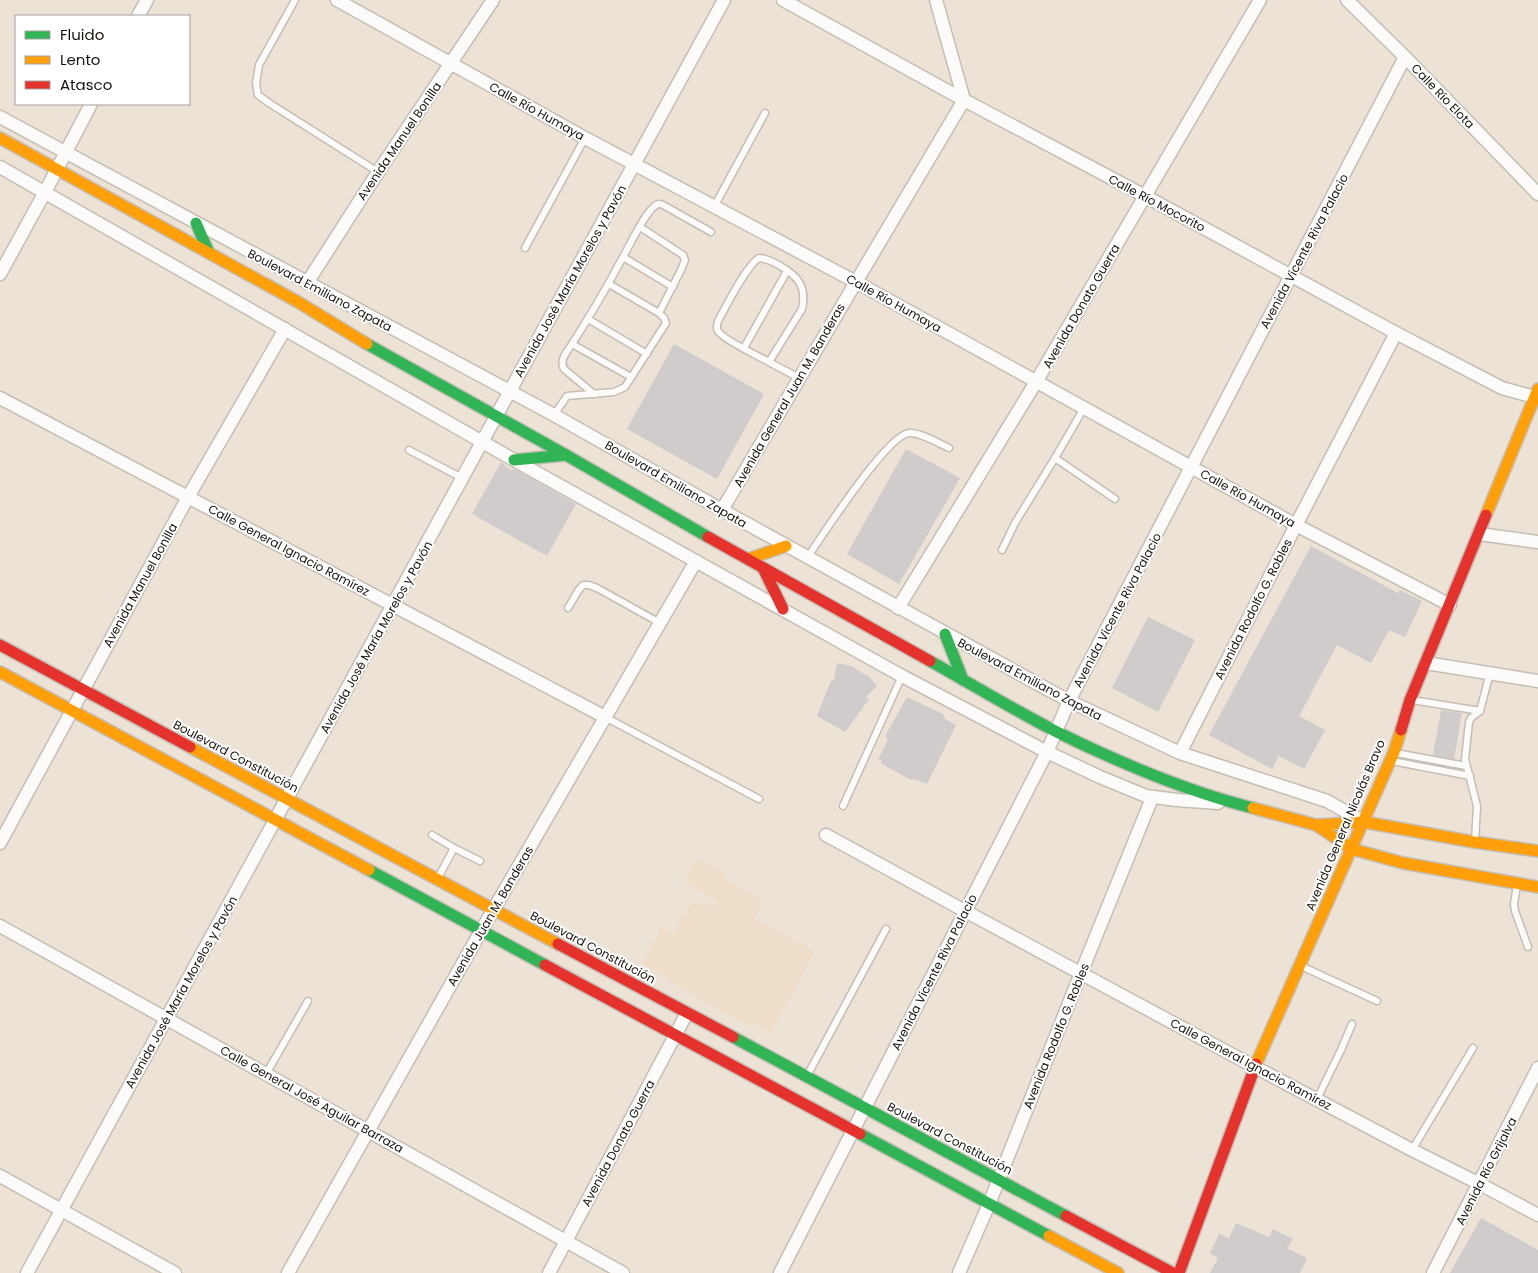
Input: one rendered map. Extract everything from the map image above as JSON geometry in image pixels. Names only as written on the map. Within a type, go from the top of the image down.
[{"type":"main road","name":"Boulevard Emiliano Zapata","points":[[0,138],[298,302],[389,357],[963,680],[1056,731],[1136,769],[1232,803],[1316,825],[1364,822],[1474,842],[1538,851]]},
{"type":"main road","points":[[196,223],[209,253]]},
{"type":"main road","name":"Avenida General Nicolás Bravo","points":[[1179,1273],[1256,1067],[1392,756],[1410,700],[1537,395]]},
{"type":"main road","points":[[514,460],[566,455]]},
{"type":"main road","points":[[748,559],[786,546]]},
{"type":"main road","points":[[763,568],[783,609]]},
{"type":"main road","points":[[945,634],[963,680]]},
{"type":"main road","name":"Boulevard Constitución","points":[[0,645],[1174,1273]]},
{"type":"main road","points":[[0,672],[1118,1273]]},
{"type":"main road","name":"Boulevard Emiliano Zapata","points":[[1316,825],[1352,849],[1403,864],[1538,887]]},
{"type":"street","points":[[139,15],[147,0]]},
{"type":"street","name":"Calle Río Humaya","points":[[338,0],[585,138],[856,282],[1191,467],[1450,605]]},
{"type":"street","name":"Avenida Manuel Bonilla","points":[[307,283],[378,172],[493,0]]},
{"type":"street","name":"Avenida José María Morelos y Pavón","points":[[27,1273],[724,0]]},
{"type":"street","name":"Calle Río Mocorito","points":[[783,0],[1396,334],[1502,388],[1537,395]]},
{"type":"street","points":[[936,0],[964,100]]},
{"type":"street","name":"Avenida Donato Guerra","points":[[898,608],[1036,382],[1260,0]]},
{"type":"street","name":"Calle Río Elota","points":[[1347,0],[1538,194]]},
{"type":"street","name":"Avenida Vicente Riva Palacio","points":[[780,1273],[1047,752],[1069,701],[1405,57]]},
{"type":"street","name":"Avenida General Juan M. Banderas","points":[[722,510],[964,100]]},
{"type":"street","points":[[0,274],[90,105]]},
{"type":"street","name":"Boulevard Emiliano Zapata","points":[[0,117],[554,415],[807,558],[1069,701],[1180,753],[1327,801],[1364,822]]},
{"type":"street","name":"Boulevard Emiliano Zapata","points":[[0,167],[514,460],[902,676],[1047,752],[1100,778],[1152,798],[1232,803]]},
{"type":"street","name":"Avenida Manuel Bonilla","points":[[0,843],[188,497],[285,329]]},
{"type":"street","name":"Avenida Rodolfo G. Robles","points":[[1180,753],[1296,524],[1396,334]]},
{"type":"street","name":"Calle General Ignacio Ramírez","points":[[0,398],[605,717]]},
{"type":"street","points":[[1479,534],[1538,542]]},
{"type":"street","name":"Avenida Juan M. Banderas","points":[[288,1273],[481,931],[696,561]]},
{"type":"street","points":[[1426,663],[1538,681]]},
{"type":"street","name":"Avenida Rodolfo G. Robles","points":[[959,1273],[990,1204],[998,1179],[1152,798]]},
{"type":"street","name":"Calle General Ignacio Ramírez","points":[[826,835],[1256,1067],[1538,1215]]},
{"type":"street","name":"Calle General José Aguilar Barraza","points":[[0,926],[623,1273]]},
{"type":"street","name":"Avenida Donato Guerra","points":[[549,1273],[687,1013]]},
{"type":"street","name":"Avenida Río Grijalva","points":[[1433,1273],[1538,1068]]},
{"type":"street","points":[[0,1176],[175,1273]]},
{"type":"lane","points":[[295,0],[259,65],[256,83],[258,95],[378,172]]},
{"type":"lane","points":[[714,207],[765,113]]},
{"type":"lane","points":[[525,248],[585,138]]},
{"type":"lane","points":[[594,394],[564,369],[562,366],[564,356],[588,319],[648,214],[656,205],[660,204],[711,232]]},
{"type":"lane","points":[[640,227],[683,255],[685,260],[659,313]]},
{"type":"lane","points":[[623,257],[673,287]]},
{"type":"lane","points":[[769,362],[802,309],[802,288],[799,281],[787,270],[771,261],[759,258],[754,261],[719,319],[717,325],[719,333],[744,348],[769,362],[799,378]]},
{"type":"lane","points":[[744,348],[787,270]]},
{"type":"lane","points":[[554,415],[567,396],[620,390],[625,387],[666,323],[659,313],[608,284]]},
{"type":"lane","points":[[588,319],[647,354]]},
{"type":"lane","points":[[572,344],[632,377]]},
{"type":"lane","points":[[1002,550],[1015,523],[1069,436],[1084,408]]},
{"type":"lane","points":[[807,558],[887,448],[901,436],[908,433],[917,433],[949,448]]},
{"type":"lane","points":[[409,450],[462,478]]},
{"type":"lane","points":[[1055,458],[1115,499]]},
{"type":"lane","points":[[568,608],[583,585],[589,585],[660,623]]},
{"type":"lane","points":[[1474,842],[1478,812],[1464,753],[1468,722],[1480,711],[1490,674]]},
{"type":"lane","points":[[843,806],[902,676]]},
{"type":"lane","points":[[1410,700],[1480,711]]},
{"type":"lane","points":[[605,717],[759,799]]},
{"type":"lane","points":[[1392,756],[1466,766]]},
{"type":"lane","points":[[1392,756],[1470,776]]},
{"type":"lane","points":[[432,835],[480,861]]},
{"type":"lane","points":[[437,879],[454,848]]},
{"type":"lane","points":[[1517,884],[1514,904],[1515,912],[1528,947]]},
{"type":"lane","points":[[807,1077],[886,929]]},
{"type":"lane","points":[[1299,965],[1377,1001]]},
{"type":"lane","points":[[266,1074],[308,1001]]},
{"type":"lane","points":[[1316,1099],[1352,1024]]},
{"type":"lane","points":[[1412,1150],[1473,1048]]},
{"type":"shaded area","points":[[696,859],[723,872],[725,880],[762,900],[754,919],[815,951],[771,1033],[754,1024],[752,1028],[669,982],[670,980],[642,964],[661,928],[677,935],[677,925],[682,915],[693,903],[716,906],[717,900],[684,882]]},
{"type":"building","points":[[674,344],[764,394],[717,479],[627,429]]},
{"type":"building","points":[[906,449],[960,478],[899,584],[847,554]]},
{"type":"building","points":[[501,462],[509,469],[516,470],[576,504],[547,556],[472,514]]},
{"type":"building","points":[[1311,546],[1398,593],[1400,590],[1422,601],[1405,637],[1389,630],[1371,663],[1337,645],[1299,716],[1325,730],[1304,769],[1279,756],[1272,769],[1209,735]]},
{"type":"building","points":[[1148,617],[1195,640],[1158,712],[1112,688]]},
{"type":"building","points":[[837,663],[851,666],[869,677],[877,686],[866,697],[869,699],[845,732],[817,716],[831,681],[834,680]]},
{"type":"building","points":[[907,697],[943,714],[945,719],[956,725],[927,784],[915,779],[911,780],[882,764],[881,760],[878,759],[888,740],[885,736]]},
{"type":"building","points":[[1441,710],[1462,713],[1454,759],[1433,755]]},
{"type":"building","points":[[1481,1218],[1538,1250],[1538,1273],[1450,1273]]},
{"type":"building","points":[[1236,1223],[1269,1237],[1273,1229],[1293,1239],[1287,1248],[1307,1258],[1300,1273],[1210,1273],[1218,1258],[1210,1253],[1219,1234],[1229,1238]]},
{"type":"traffic: fast","points":[[196,223],[209,253]]},
{"type":"traffic: fast","points":[[367,344],[708,537]]},
{"type":"traffic: fast","points":[[514,460],[566,455]]},
{"type":"traffic: fast","points":[[945,634],[963,680]]},
{"type":"traffic: fast","points":[[930,661],[1041,724],[1105,755],[1178,785],[1253,808]]},
{"type":"traffic: fast","points":[[369,870],[545,965]]},
{"type":"traffic: fast","points":[[733,1037],[1066,1216]]},
{"type":"traffic: fast","points":[[860,1134],[1049,1236]]},
{"type":"traffic: slow","points":[[0,138],[298,302],[367,344]]},
{"type":"traffic: slow","points":[[1486,515],[1538,389]]},
{"type":"traffic: slow","points":[[748,559],[786,546]]},
{"type":"traffic: slow","points":[[0,672],[369,870]]},
{"type":"traffic: slow","points":[[1256,1064],[1394,752],[1401,730]]},
{"type":"traffic: slow","points":[[190,747],[558,944]]},
{"type":"traffic: slow","points":[[1253,808],[1316,825],[1352,849],[1403,863],[1538,887]]},
{"type":"traffic: slow","points":[[1316,825],[1364,822],[1474,842],[1538,851]]},
{"type":"traffic: slow","points":[[1049,1236],[1118,1273]]},
{"type":"traffic: jam","points":[[1401,730],[1410,700],[1486,515]]},
{"type":"traffic: jam","points":[[708,537],[930,661]]},
{"type":"traffic: jam","points":[[763,568],[783,609]]},
{"type":"traffic: jam","points":[[0,645],[190,747]]},
{"type":"traffic: jam","points":[[558,944],[733,1037]]},
{"type":"traffic: jam","points":[[545,965],[860,1134]]},
{"type":"traffic: jam","points":[[1179,1273],[1256,1064]]},
{"type":"traffic: jam","points":[[1066,1216],[1173,1273]]}]
